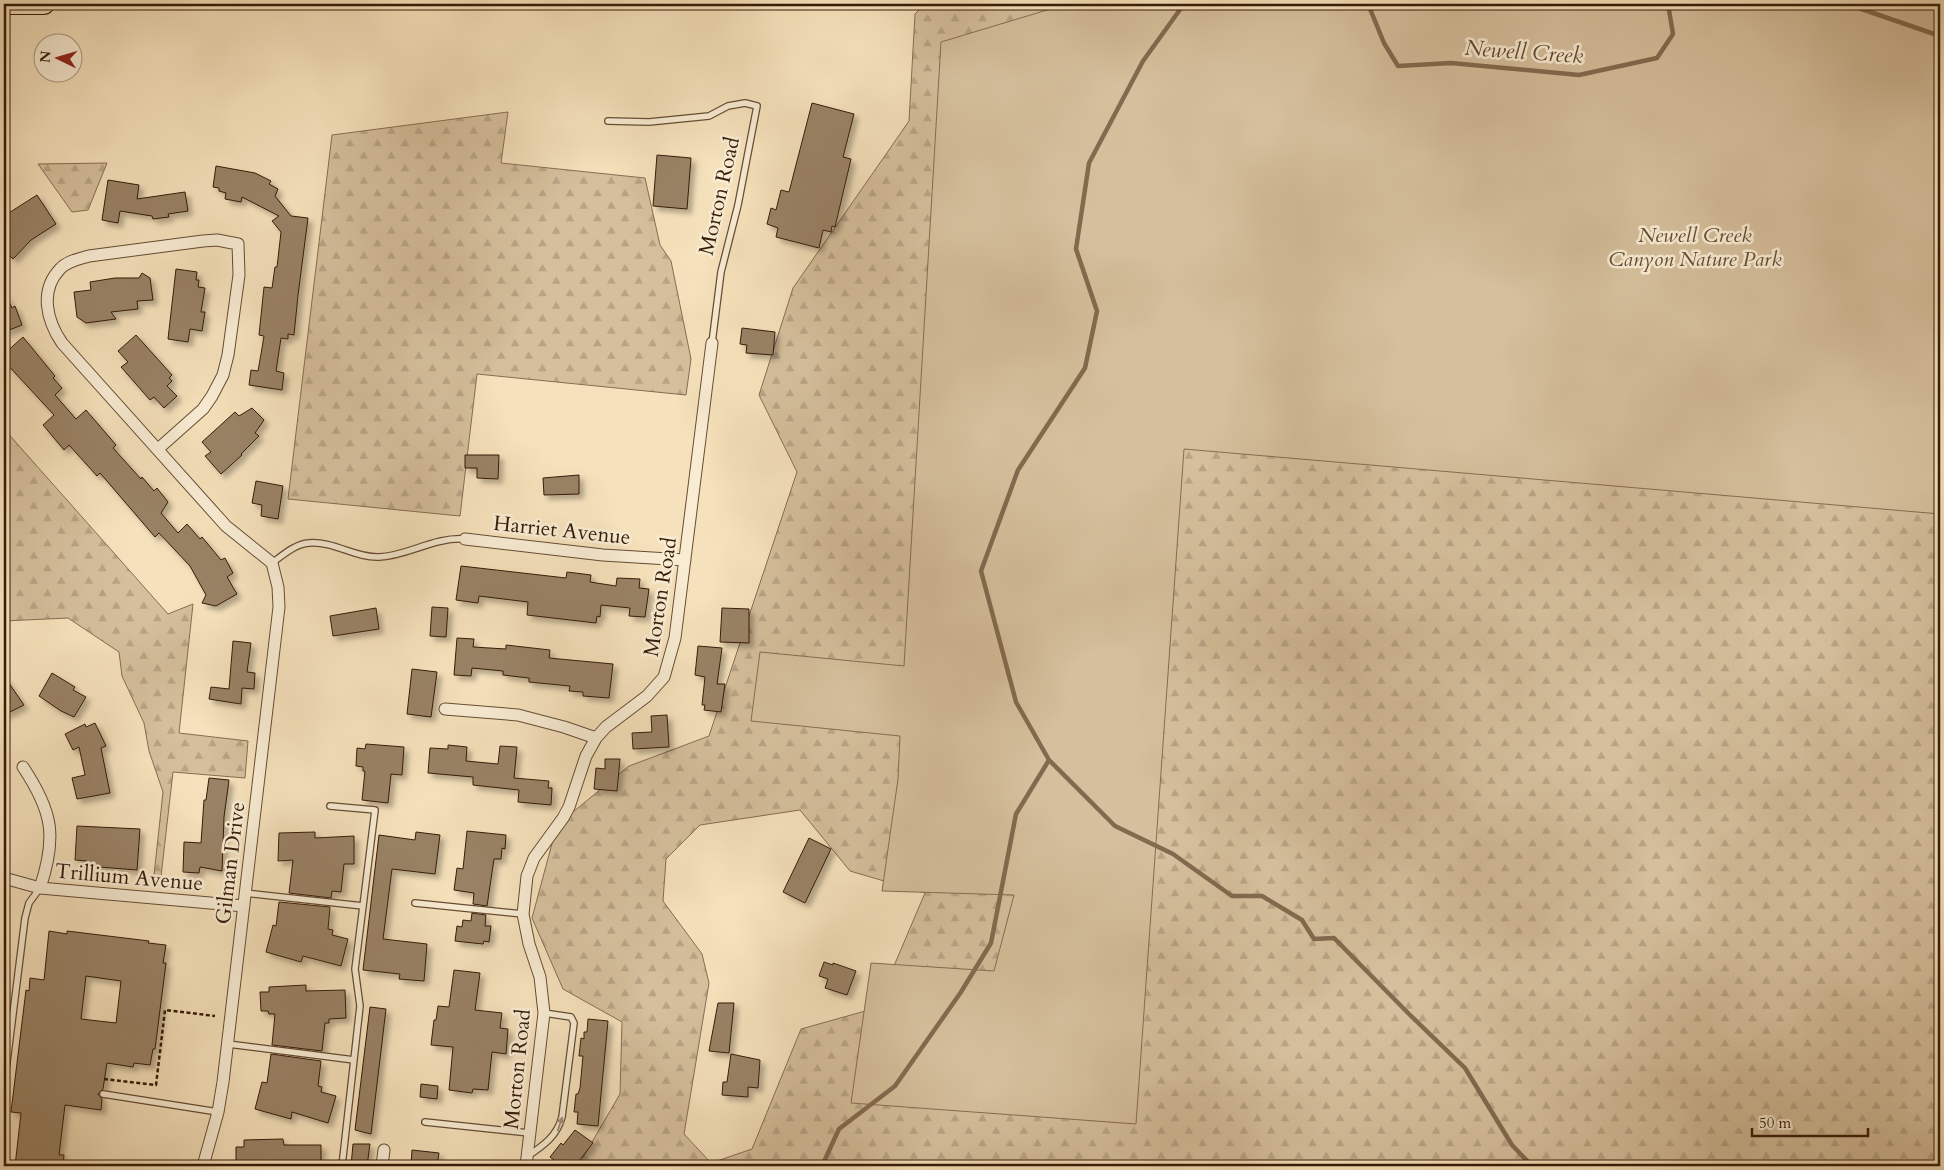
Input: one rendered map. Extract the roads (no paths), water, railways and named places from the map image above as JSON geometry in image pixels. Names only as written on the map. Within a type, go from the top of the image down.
[{"type":"highway","points":[[4,4],[44,4]]},
{"type":"street","points":[[158,449],[203,409],[223,375],[228,355],[239,275],[238,244],[217,240],[89,256],[72,261],[60,269],[52,282],[47,300],[48,315],[52,329],[62,342],[226,526],[272,563]]},
{"type":"street","name":"Morton Road","points":[[526,1162],[544,1013],[540,977],[529,944],[523,914],[527,876],[534,858],[569,807],[586,756],[596,738],[606,727],[631,710],[647,696],[664,677],[675,638],[712,343]]},
{"type":"street","name":"Harriet Avenue","points":[[465,539],[603,555],[685,560]]},
{"type":"street","name":"Gilman Drive","points":[[203,1166],[218,1112],[228,1044],[279,607],[278,587],[272,563]]},
{"type":"street","points":[[445,709],[518,715],[564,726],[596,738]]},
{"type":"street","points":[[23,767],[41,796],[50,829],[50,848],[46,871],[40,888]]},
{"type":"street","name":"Trillium Avenue","points":[[4,878],[40,888],[244,906]]},
{"type":"street","points":[[382,1166],[384,1150]]},
{"type":"lane","name":"Morton Road","points":[[608,121],[649,122],[709,116],[728,106],[746,103],[757,106],[738,205],[721,272],[712,343]]},
{"type":"lane","points":[[272,563],[295,547],[308,543],[338,547],[364,557],[382,557],[436,541],[465,539]]},
{"type":"lane","points":[[330,806],[375,810],[355,969],[360,1006],[342,1166]]},
{"type":"lane","points":[[4,1086],[25,918],[30,903],[40,888]]},
{"type":"lane","points":[[245,892],[363,906]]},
{"type":"lane","points":[[415,903],[523,914]]},
{"type":"lane","points":[[526,1162],[559,1128],[574,1023],[571,1017],[544,1013]]},
{"type":"lane","points":[[228,1044],[354,1060]]},
{"type":"lane","points":[[103,1094],[218,1112]]},
{"type":"lane","points":[[425,1122],[529,1133]]},
{"type":"waterway","points":[[1184,4],[1143,61],[1089,163],[1076,249],[1097,311],[1085,368],[1018,470],[981,571],[1016,702],[1049,760],[1115,826],[1173,854],[1232,896],[1262,896],[1302,920],[1314,939],[1334,938],[1465,1068],[1512,1145],[1532,1166]]},
{"type":"waterway","name":"Newell Creek","points":[[1368,4],[1384,43],[1398,66],[1451,63],[1579,75],[1657,58],[1673,34],[1668,4]]},
{"type":"waterway","name":"Newell Creek","points":[[1847,4],[1940,36]]},
{"type":"waterway","points":[[822,1166],[839,1129],[895,1086],[961,992],[991,943],[1016,814],[1049,760]]},
{"type":"park label","name":"Newell Creek Canyon Nature Park","points":[[1695,247]]}]
